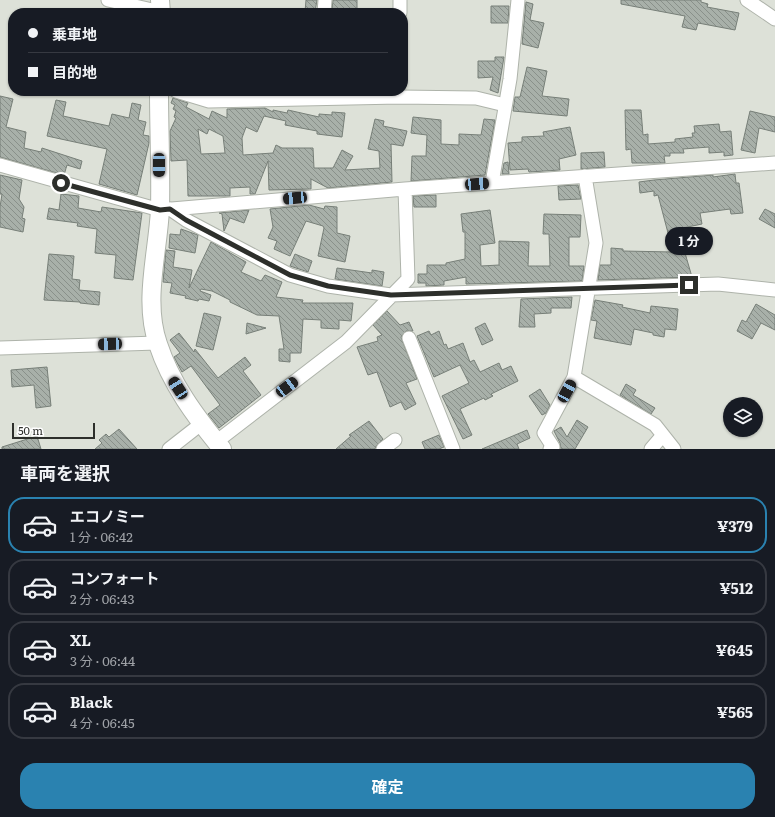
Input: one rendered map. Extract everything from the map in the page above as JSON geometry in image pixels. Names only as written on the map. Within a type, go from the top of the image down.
[{"type":"street","points":[[108,0],[160,8]]},
{"type":"street","points":[[492,183],[504,105],[510,79],[518,0]]},
{"type":"street","points":[[747,0],[775,19]]},
{"type":"street","points":[[408,94],[476,98],[504,105]]},
{"type":"street","points":[[159,96],[165,209],[152,285],[152,318],[157,343],[170,376],[201,424],[219,445],[346,342],[408,279],[405,189]]},
{"type":"street","points":[[192,96],[209,101],[304,96]]},
{"type":"street","points":[[165,209],[405,189],[775,163]]},
{"type":"street","points":[[0,166],[165,209],[290,275],[328,286],[391,295],[718,284],[775,290]]},
{"type":"street","points":[[550,449],[553,448],[544,433],[574,378],[596,243],[585,176]]},
{"type":"street","points":[[409,338],[453,449]]},
{"type":"street","points":[[0,348],[157,343]]},
{"type":"street","points":[[574,378],[655,425],[674,449]]},
{"type":"street","points":[[169,449],[201,424]]},
{"type":"street","points":[[651,449],[663,435]]},
{"type":"street","points":[[383,449],[395,440]]},
{"type":"building","points":[[306,0],[317,0],[316,8],[305,8]]},
{"type":"building","points":[[333,0],[357,0],[357,8],[332,8]]},
{"type":"building","points":[[621,0],[701,0],[701,2],[708,4],[707,7],[739,13],[735,30],[698,23],[696,30],[682,27],[685,16],[621,4]]},
{"type":"building","points":[[526,2],[533,4],[530,20],[544,23],[538,48],[522,44]]},
{"type":"building","points":[[491,6],[509,6],[508,23],[491,23]]},
{"type":"building","points":[[495,57],[504,57],[498,93],[490,90],[493,77],[478,78],[478,61],[495,61]]},
{"type":"building","points":[[527,67],[547,71],[542,96],[569,99],[567,116],[513,111],[515,97],[520,97]]},
{"type":"building","points":[[0,96],[13,99],[6,127],[26,132],[24,148],[41,152],[42,148],[82,161],[80,169],[67,165],[64,175],[0,157]]},
{"type":"building","points":[[173,98],[188,103],[186,107],[209,119],[212,111],[227,118],[227,109],[265,108],[273,112],[273,110],[287,113],[288,110],[319,117],[319,114],[332,115],[332,112],[345,113],[342,137],[317,134],[317,131],[285,125],[286,121],[264,116],[257,132],[246,127],[242,138],[243,155],[273,153],[276,145],[282,148],[313,148],[314,168],[333,168],[342,150],[353,156],[345,170],[380,168],[379,151],[368,149],[375,119],[384,121],[383,126],[407,131],[403,146],[391,144],[392,182],[328,188],[311,179],[311,189],[269,190],[268,161],[255,194],[250,194],[250,187],[230,188],[230,196],[188,196],[187,160],[171,161],[170,131],[176,118],[174,117],[176,111],[173,109],[175,105],[171,103]],"holes":[[[198,129],[207,134],[209,129],[223,136],[225,153],[201,154]]]},
{"type":"building","points":[[56,100],[66,102],[63,116],[109,126],[112,114],[129,118],[132,103],[141,105],[138,120],[146,122],[143,135],[149,136],[149,143],[137,195],[99,184],[107,149],[47,136]]},
{"type":"building","points":[[625,110],[641,110],[643,135],[648,134],[648,144],[675,142],[675,139],[693,137],[692,133],[695,133],[694,126],[719,124],[720,132],[731,131],[733,155],[724,156],[724,152],[709,153],[709,147],[683,149],[684,153],[670,153],[670,156],[664,156],[665,163],[632,163],[631,149],[626,150]]},
{"type":"building","points":[[750,111],[775,117],[775,132],[759,128],[755,153],[741,150]]},
{"type":"building","points":[[413,117],[441,120],[441,144],[459,145],[459,134],[481,135],[484,119],[495,120],[485,175],[411,181],[412,156],[426,156],[427,135],[411,133]]},
{"type":"building","points":[[570,127],[576,155],[559,159],[560,170],[529,172],[528,169],[510,170],[508,143],[522,142],[522,137],[544,136],[543,132]]},
{"type":"building","points":[[604,152],[605,167],[581,169],[581,153]]},
{"type":"building","points":[[508,162],[509,174],[502,174],[504,163]]},
{"type":"building","points":[[735,174],[736,183],[739,183],[743,213],[731,214],[730,209],[700,213],[702,224],[678,229],[692,277],[598,280],[600,265],[611,265],[611,248],[623,249],[623,251],[673,252],[658,195],[654,196],[654,191],[640,193],[639,182]]},
{"type":"building","points":[[0,175],[22,180],[19,199],[24,207],[22,218],[25,219],[23,232],[0,227],[0,207],[2,194],[0,194]]},
{"type":"building","points":[[578,185],[581,199],[559,200],[558,186]]},
{"type":"building","points":[[61,194],[79,196],[78,208],[101,212],[102,207],[142,213],[133,280],[114,278],[116,255],[95,253],[97,229],[77,226],[78,223],[47,219],[49,208],[59,210]]},
{"type":"building","points":[[436,195],[436,207],[414,207],[413,196]]},
{"type":"building","points":[[309,205],[324,209],[325,206],[337,207],[337,233],[350,236],[345,262],[318,256],[324,228],[323,226],[306,221],[290,256],[274,249],[277,241],[268,238],[273,227],[270,209]]},
{"type":"building","points":[[765,209],[775,214],[775,228],[759,219]]},
{"type":"building","points":[[249,210],[244,223],[230,218],[224,231],[222,214],[219,213]]},
{"type":"building","points":[[490,210],[495,243],[480,245],[481,266],[499,265],[499,241],[529,242],[528,266],[550,266],[549,234],[543,234],[544,214],[581,215],[580,237],[569,237],[569,266],[584,266],[582,281],[466,284],[466,277],[444,281],[444,285],[426,286],[426,283],[418,283],[418,274],[427,274],[427,265],[446,265],[446,263],[465,259],[465,232],[463,232],[461,214]]},
{"type":"building","points":[[181,229],[198,235],[195,253],[169,248],[170,234],[180,235]]},
{"type":"building","points":[[211,242],[246,262],[241,272],[261,281],[265,275],[282,282],[276,297],[303,300],[302,303],[353,303],[351,321],[339,320],[339,329],[321,328],[321,320],[303,319],[301,353],[290,353],[290,362],[279,361],[279,349],[284,349],[279,316],[257,315],[230,302],[230,300],[212,291],[201,289],[200,291],[211,295],[209,301],[199,299],[198,301],[185,298],[186,296],[170,293],[172,283],[163,282],[166,250],[175,251],[173,267],[192,270],[189,288]]},
{"type":"building","points":[[49,254],[74,256],[72,279],[80,280],[79,290],[100,292],[99,305],[80,302],[44,300]]},
{"type":"building","points":[[295,254],[312,261],[308,272],[290,266]]},
{"type":"building","points":[[337,268],[372,273],[372,270],[384,272],[382,286],[335,279]]},
{"type":"building","points":[[572,297],[571,308],[551,308],[551,313],[534,314],[535,327],[519,327],[521,299]]},
{"type":"building","points":[[595,300],[623,305],[622,307],[650,313],[651,306],[678,309],[676,330],[665,329],[664,337],[634,329],[631,345],[594,338],[597,321],[591,320]]},
{"type":"building","points":[[756,304],[775,315],[775,330],[761,323],[752,339],[737,331],[742,320],[746,322]]},
{"type":"building","points":[[387,311],[400,325],[409,322],[413,331],[406,331],[401,337],[417,379],[406,383],[416,404],[405,410],[401,402],[390,407],[377,372],[368,375],[357,347],[378,341],[377,337],[382,335],[373,325]]},
{"type":"building","points":[[204,313],[221,317],[213,350],[196,346]]},
{"type":"building","points":[[247,323],[266,328],[246,334]]},
{"type":"building","points":[[485,323],[493,340],[482,345],[475,328]]},
{"type":"building","points":[[429,331],[431,335],[439,331],[444,345],[446,344],[448,349],[463,343],[470,362],[474,360],[480,372],[499,363],[502,370],[511,366],[518,381],[491,394],[493,396],[485,400],[484,398],[460,409],[472,435],[463,439],[442,396],[469,383],[460,365],[434,377],[417,336]]},
{"type":"building","points":[[179,333],[194,352],[195,349],[218,378],[245,357],[251,365],[243,371],[261,395],[219,428],[208,414],[220,405],[191,366],[182,372],[174,357],[180,353],[170,340]]},
{"type":"building","points":[[47,367],[51,406],[36,408],[34,385],[12,387],[11,370]]},
{"type":"building","points":[[626,384],[636,390],[633,395],[655,408],[651,414],[620,395]]},
{"type":"building","points":[[540,389],[550,405],[546,413],[542,415],[529,396]]},
{"type":"building","points":[[577,420],[588,427],[575,449],[561,449],[560,443],[554,431],[561,427],[567,437]]},
{"type":"building","points":[[369,421],[383,439],[375,449],[336,449],[351,436],[349,435]]},
{"type":"building","points":[[119,429],[137,449],[95,449],[102,443],[99,440],[106,434],[109,437]]},
{"type":"building","points":[[527,430],[530,438],[517,444],[519,449],[482,449]]},
{"type":"building","points":[[439,435],[444,447],[439,449],[425,449],[422,442]]},
{"type":"building","points":[[37,436],[41,449],[2,449],[2,447]]},
{"type":"route","points":[[61,183],[160,210],[170,209],[186,220],[290,275],[328,286],[391,295],[689,285]]}]
